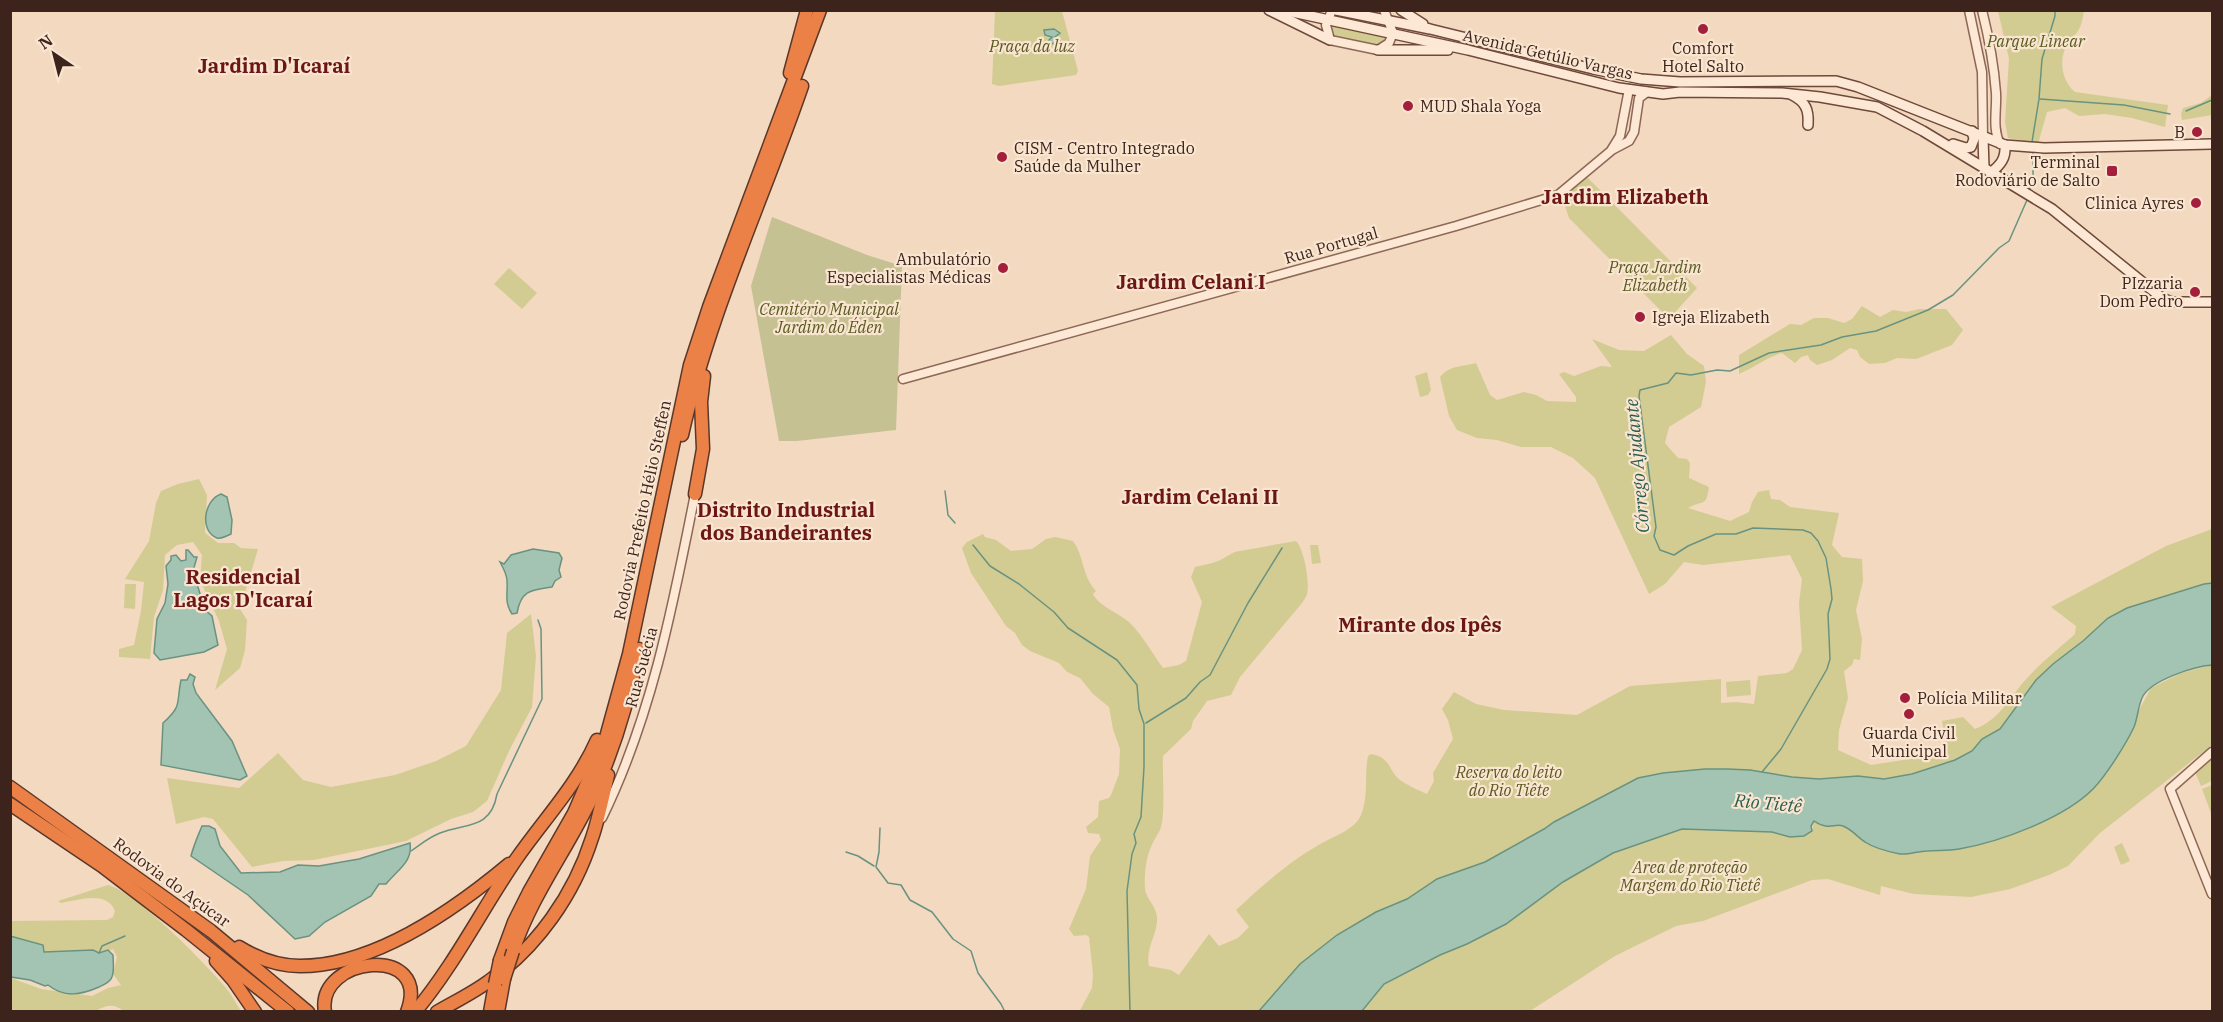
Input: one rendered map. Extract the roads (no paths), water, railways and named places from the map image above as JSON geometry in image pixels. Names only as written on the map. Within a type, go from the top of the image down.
[{"type":"highway","points":[[770,149],[807,10]]},
{"type":"highway","name":"Rodovia Prefeito Hélio Steffen","points":[[498,1011],[500,960],[514,922],[574,813],[605,741],[622,684],[690,364],[709,307],[770,149],[820,10]]},
{"type":"highway","name":"Rodovia Prefeito Hélio Steffen","points":[[490,1011],[521,927],[537,893],[594,792],[617,736],[632,677],[683,431],[698,370],[711,326],[784,137],[827,10]]},
{"type":"highway","points":[[695,494],[703,449],[701,389],[711,342],[711,326]]},
{"type":"highway","points":[[415,1011],[459,952],[488,902],[519,856],[576,780],[592,752],[622,684]]},
{"type":"highway","points":[[437,1011],[489,981],[518,957],[556,913],[570,889],[592,840],[617,736]]},
{"type":"highway","name":"Rodovia do Açúcar","points":[[10,787],[117,861],[211,931],[308,1011]]},
{"type":"highway","name":"Rodovia do Açúcar","points":[[10,804],[102,866],[288,1011]]},
{"type":"highway","points":[[211,931],[247,952],[280,964],[300,966],[325,964],[355,956],[385,944],[434,919],[480,888],[519,856]]},
{"type":"highway","points":[[186,930],[227,973],[255,1011]]},
{"type":"highway","points":[[325,1011],[323,1002],[327,993],[332,984],[341,976],[351,970],[380,964],[404,974],[410,986],[411,997],[407,1011]]},
{"type":"main road","points":[[1269,10],[1330,40]]},
{"type":"main road","name":"Avenida Getúlio Vargas","points":[[1282,10],[1332,13],[1431,29],[1593,69],[1680,87],[1790,93],[1877,107],[1923,131],[2067,219],[2162,298],[2172,302],[2212,302]]},
{"type":"main road","points":[[1401,10],[1431,29]]},
{"type":"main road","name":"Avenida Getúlio Vargas","points":[[1332,13],[1393,33],[1629,89],[1663,94],[1680,87]]},
{"type":"main road","points":[[1378,50],[1468,50]]},
{"type":"main road","points":[[1629,89],[1642,82],[1704,90],[1708,85],[1707,82],[1836,81],[1858,87],[2002,144]]},
{"type":"main road","points":[[1790,93],[1805,104],[1808,125]]},
{"type":"main road","points":[[1923,131],[1966,148],[1971,147],[1973,142],[1972,131]]},
{"type":"main road","points":[[1983,137],[1987,171],[2000,166],[2005,157],[2002,144]]},
{"type":"main road","points":[[1983,152],[1991,145],[2002,144],[2025,147],[2212,144]]},
{"type":"street","points":[[1332,13],[1326,28],[1330,40],[1378,50],[1389,43],[1393,33],[1384,10]]},
{"type":"street","points":[[1969,10],[1982,72],[1983,137]]},
{"type":"street","points":[[1982,10],[1993,63],[1996,135],[2002,144]]},
{"type":"street","points":[[1612,150],[1620,136],[1629,89]]},
{"type":"street","name":"Rua Portugal","points":[[903,379],[1161,309],[1548,198],[1566,189],[1612,150],[1629,141],[1634,132],[1639,98],[1647,92]]},
{"type":"street","name":"Rua Suécia","points":[[592,840],[628,763],[642,721],[661,655],[695,494]]},
{"type":"street","points":[[2212,752],[2170,789],[2212,894]]},
{"type":"water","points":[[1054,29],[1060,33],[1055,37],[1063,43],[1059,45],[1049,43],[1052,37],[1045,35],[1044,30]]},
{"type":"water","points":[[221,494],[227,497],[232,520],[231,534],[217,538],[208,529],[206,516],[211,502]]},
{"type":"water","points":[[533,549],[559,553],[562,558],[559,570],[561,577],[552,587],[538,589],[524,595],[517,613],[512,614],[507,602],[506,576],[500,562],[504,564],[511,555]]},
{"type":"water","points":[[186,550],[197,557],[193,571],[205,610],[212,616],[218,645],[204,652],[160,660],[154,653],[157,619],[165,603],[168,584],[166,566],[171,556],[176,555],[181,561],[186,560]]},
{"type":"water","name":"Rio Tietê","points":[[2212,583],[2212,665],[2174,675],[2148,690],[2141,700],[2131,734],[2099,782],[2082,799],[2049,819],[2012,835],[1975,846],[1903,854],[1873,846],[1843,826],[1824,826],[1814,821],[1811,826],[1812,831],[1804,836],[1790,837],[1772,832],[1682,829],[1613,853],[1563,882],[1506,924],[1384,984],[1362,1011],[1259,1011],[1300,964],[1337,935],[1376,912],[1407,899],[1437,879],[1485,862],[1554,822],[1638,778],[1663,773],[1727,769],[1819,779],[1858,776],[1884,779],[1912,774],[1955,760],[1972,751],[1982,739],[2000,729],[2036,680],[2108,618],[2127,608]]},
{"type":"water","points":[[190,674],[195,677],[193,684],[196,693],[232,741],[247,776],[240,780],[161,765],[163,723],[176,708],[181,680],[187,680]]},
{"type":"water","points":[[202,826],[215,829],[220,846],[241,873],[280,872],[298,865],[319,866],[359,859],[410,843],[410,850],[407,861],[386,884],[379,884],[371,896],[325,922],[309,936],[295,939],[248,895],[191,856]]},
{"type":"water","points":[[10,936],[43,945],[44,952],[93,950],[99,953],[108,950],[113,955],[112,977],[99,987],[73,994],[60,992],[48,985],[30,980],[11,977]]},
{"type":"waterway","name":"Córrego Ajudante","points":[[2032,142],[2039,99],[2042,59],[2055,10]]},
{"type":"waterway","points":[[2040,99],[2124,105],[2170,114]]},
{"type":"waterway","points":[[2186,111],[2212,100]]},
{"type":"waterway","name":"Córrego Ajudante","points":[[2029,192],[2033,177],[2033,150]]},
{"type":"waterway","name":"Córrego Ajudante","points":[[1762,772],[1781,749],[1827,669],[1830,659],[1828,614],[1832,599],[1826,558],[1818,541],[1811,533],[1803,530],[1753,528],[1736,534],[1716,534],[1674,555],[1660,550],[1654,536],[1656,527],[1640,390],[1668,383],[1676,373],[1691,375],[1717,370],[1730,371],[1769,353],[1821,345],[1842,337],[1876,331],[1928,310],[1953,295],[1999,248],[2009,241],[2027,200]]},
{"type":"waterway","points":[[945,491],[948,515],[955,523]]},
{"type":"waterway","points":[[973,545],[990,566],[1019,584],[1054,612],[1068,628],[1117,660],[1137,685],[1139,709],[1144,724],[1144,767],[1141,817],[1134,834],[1136,843],[1132,854],[1127,891],[1130,1012]]},
{"type":"waterway","points":[[1146,723],[1186,698],[1200,682],[1210,675],[1248,603],[1282,548]]},
{"type":"waterway","points":[[411,851],[436,835],[476,823],[483,819],[494,805],[497,794],[542,699],[541,629],[538,620]]},
{"type":"waterway","points":[[880,828],[876,867],[888,883],[901,885],[910,900],[932,912],[953,939],[971,951],[978,973],[1005,1012]]},
{"type":"waterway","points":[[846,852],[874,866]]},
{"type":"waterway","points":[[99,953],[102,946],[125,936]]},
{"type":"place","name":"Comfort Hotel Salto","points":[[1703,29]]},
{"type":"place","name":"MUD Shala Yoga","points":[[1408,106]]},
{"type":"place","name":"B","points":[[2197,132]]},
{"type":"place","name":"CISM - Centro Integrado Saúde da Mulher","points":[[1002,157]]},
{"type":"place","name":"Terminal Rodoviário de Salto","points":[[2112,171]]},
{"type":"place","name":"Clinica Ayres","points":[[2196,203]]},
{"type":"place","name":"Ambulatório Especialistas Médicas","points":[[1003,268]]},
{"type":"place","name":"PIzzaria Dom Pedro","points":[[2195,292]]},
{"type":"place","name":"Igreja Elizabeth","points":[[1640,317]]},
{"type":"place","name":"Polícia Militar","points":[[1905,698]]},
{"type":"place","name":"Guarda Civil Municipal","points":[[1909,714]]},
{"type":"district","name":"Jardim D'Icaraí","points":[[274,65]]},
{"type":"district","name":"Jardim Elizabeth","points":[[1625,196]]},
{"type":"district","name":"Jardim Celani I","points":[[1191,281]]},
{"type":"district","name":"Jardim Celani II","points":[[1200,496]]},
{"type":"district","name":"Distrito Industrial dos Bandeirantes","points":[[786,520]]},
{"type":"district","name":"Residencial Lagos D'Icaraí","points":[[243,588]]},
{"type":"district","name":"Mirante dos Ipês","points":[[1420,624]]},
{"type":"park label","name":"Parque Linear","points":[[2036,41]]},
{"type":"park label","name":"Praça da luz","points":[[1032,46]]},
{"type":"park label","name":"Praça Jardim Elizabeth","points":[[1655,276]]},
{"type":"park label","name":"Cemitério Municipal Jardim do Éden","points":[[829,318]]},
{"type":"park label","name":"Reserva do leito do Rio Tiête","points":[[1509,781]]},
{"type":"park label","name":"Area de proteção Margem do Rio Tietê","points":[[1690,876]]}]
